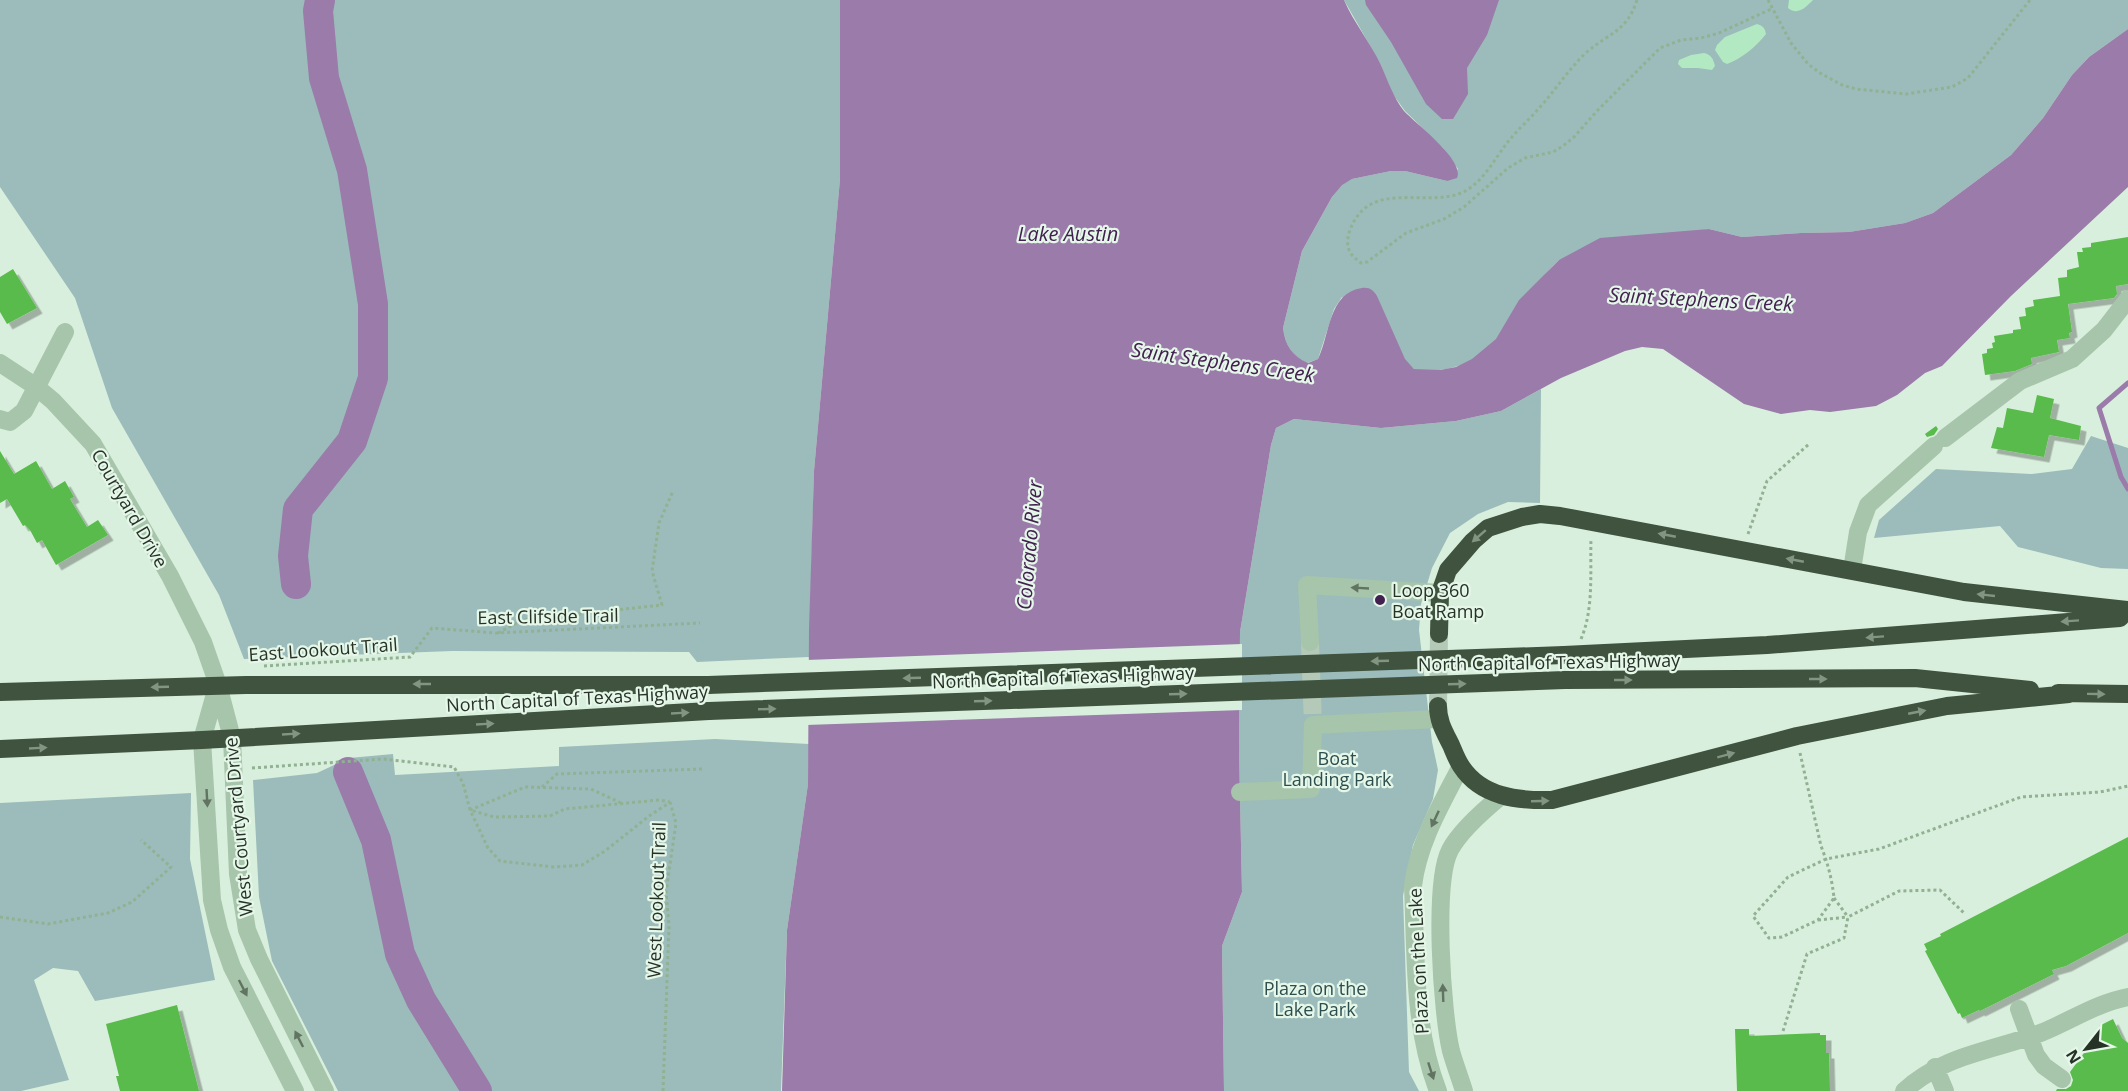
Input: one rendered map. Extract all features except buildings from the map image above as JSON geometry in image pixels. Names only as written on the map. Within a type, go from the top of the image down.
[{"type":"highway","points":[[1439,634],[1440,592],[1448,570],[1473,541],[1488,528],[1540,514],[1591,521],[1964,592],[2128,610]]},
{"type":"highway","name":"North Capital of Texas Highway","points":[[0,692],[218,685],[708,685],[1569,655],[1767,645],[2128,617]]},
{"type":"highway","name":"North Capital of Texas Highway","points":[[0,749],[202,740],[709,711],[1565,680],[1915,678],[2069,694],[2128,694]]},
{"type":"highway","points":[[1438,712],[1461,766],[1479,785],[1501,796],[1526,801],[1552,800],[1797,736],[1947,706],[2069,694]]},
{"type":"street","points":[[1852,570],[1858,532],[1868,505],[1940,442],[2020,381],[2072,358],[2104,330],[2128,299]]},
{"type":"street","points":[[0,419],[10,423],[24,411],[65,332]]},
{"type":"street","name":"Courtyard Drive","points":[[0,363],[35,386],[93,444],[178,593],[203,642],[218,685]]},
{"type":"street","points":[[1310,642],[1307,585],[1440,592]]},
{"type":"street","name":"West Courtyard Drive","points":[[218,685],[232,738],[238,874],[247,930],[259,959],[325,1091]]},
{"type":"street","name":"West Courtyard Drive","points":[[218,685],[202,740],[212,900],[219,930],[232,967],[295,1091]]},
{"type":"street","points":[[1240,792],[1311,789],[1312,725],[1438,712]]},
{"type":"street","name":"Plaza on the Lake","points":[[1438,1091],[1421,1031],[1413,886],[1415,866],[1422,846],[1461,766]]},
{"type":"street","name":"Plaza on the Lake","points":[[1464,1091],[1451,1051],[1444,1010],[1441,910],[1444,865],[1450,849],[1461,835],[1485,809],[1501,796]]},
{"type":"street","points":[[1904,1091],[1935,1067],[2030,1037],[2054,1028],[2108,1001],[2128,997]]},
{"type":"street","points":[[2019,1009],[2036,1055],[2044,1066],[2062,1079]]},
{"type":"street","points":[[1935,1067],[1945,1091]]},
{"type":"path","points":[[1637,0],[1628,21],[1589,51],[1508,142],[1475,184],[1459,194],[1448,197],[1394,198],[1370,204],[1361,211],[1348,238],[1348,248],[1354,258],[1361,263],[1367,262],[1406,233],[1444,219],[1464,207],[1508,168],[1525,158],[1553,152],[1563,146],[1660,48],[1681,40],[1719,33],[1771,9]]},
{"type":"path","points":[[1768,0],[1771,9],[1797,50],[1808,64],[1820,73],[1842,85],[1856,89],[1906,94],[1952,87],[1968,78],[2030,0]]},
{"type":"path","points":[[1743,550],[1767,481],[1809,444]]},
{"type":"path","points":[[496,633],[522,620],[662,605],[652,572],[659,523],[673,491]]},
{"type":"path","points":[[1569,655],[1584,631],[1590,591],[1591,521]]},
{"type":"path","name":"East Clifside Trail","points":[[410,657],[432,628],[496,633],[700,624]]},
{"type":"path","name":"East Lookout Trail","points":[[261,666],[410,657]]},
{"type":"path","points":[[1783,1031],[1807,954],[1844,938],[1848,917],[1834,898],[1831,873],[1821,846],[1797,736]]},
{"type":"path","points":[[252,768],[383,759],[454,767],[463,783],[470,810],[488,848],[500,861],[554,867],[582,865],[605,851],[670,802]]},
{"type":"path","points":[[542,787],[557,774],[702,769]]},
{"type":"path","points":[[1965,914],[1940,890],[1919,890],[1899,891],[1848,917],[1818,920],[1782,937],[1769,938],[1753,916],[1788,877],[1826,859],[1879,849],[2021,797],[2100,792],[2128,786]]},
{"type":"path","points":[[470,810],[525,787],[591,789],[622,803]]},
{"type":"path","name":"West Lookout Trail","points":[[470,810],[494,817],[550,816],[565,809],[659,800],[670,802],[676,824],[666,892],[669,926],[663,1091]]},
{"type":"path","points":[[0,917],[48,924],[108,913],[132,902],[171,867],[141,840]]},
{"type":"path","points":[[1818,920],[1834,898]]},
{"type":"green space","points":[[0,0],[840,0],[840,179],[814,471],[809,657],[697,662],[689,652],[452,651],[244,659],[219,595],[112,408],[75,298],[0,187]]},
{"type":"green space","points":[[1344,0],[2128,0],[2128,29],[2089,57],[2072,75],[2043,118],[2011,155],[1933,213],[1905,223],[1849,232],[1742,237],[1709,229],[1559,260],[1546,273],[1500,338],[1489,349],[1459,366],[1426,370],[1414,369],[1342,297],[1334,309],[1318,359],[1307,363],[1297,357],[1290,349],[1284,334],[1283,328],[1302,251],[1332,197],[1342,184],[1352,179],[1391,171],[1405,171],[1447,181],[1458,169],[1443,148],[1405,111],[1392,93],[1381,65]]},
{"type":"green space","name":"Boat Landing Park","points":[[1541,389],[1540,503],[1508,502],[1478,514],[1450,533],[1432,568],[1421,604],[1419,630],[1432,742],[1438,770],[1433,799],[1413,845],[1403,896],[1409,1072],[1419,1091],[1224,1091],[1222,946],[1242,892],[1239,749],[1240,632],[1271,445],[1276,428],[1294,419],[1381,428],[1456,421],[1501,411]]},
{"type":"green space","points":[[2091,436],[2128,448],[2128,569],[2101,568],[2018,547],[2000,526],[1874,538],[1879,520],[1936,469],[2031,474],[2072,469]]},
{"type":"green space","points":[[715,739],[809,744],[808,784],[787,930],[781,1091],[338,1091],[272,961],[259,897],[253,780],[317,773],[349,758],[393,754],[395,775],[559,766],[559,747]]},
{"type":"green space","points":[[191,793],[190,859],[215,980],[95,1001],[78,971],[53,968],[34,980],[69,1080],[21,1091],[0,1091],[0,803]]},
{"type":"sand","points":[[1789,0],[1813,0],[1802,10],[1795,11],[1788,8]]},
{"type":"sand","points":[[1757,24],[1765,30],[1766,34],[1762,39],[1738,59],[1727,64],[1723,62],[1715,50],[1717,45],[1725,37]]},
{"type":"sand","points":[[1704,53],[1713,59],[1715,66],[1712,70],[1682,68],[1678,64],[1679,60]]},
{"type":"water","name":"Lake Austin","points":[[840,0],[1344,0],[1377,57],[1400,106],[1447,152],[1458,170],[1457,178],[1447,181],[1405,171],[1391,171],[1352,179],[1342,185],[1332,197],[1302,251],[1283,328],[1290,349],[1308,363],[1318,359],[1336,306],[1342,298],[1362,288],[1371,289],[1377,296],[1405,359],[1414,369],[1440,370],[1456,367],[1472,359],[1496,339],[1519,300],[1559,260],[1600,238],[1709,229],[1742,237],[1849,232],[1905,223],[1933,213],[2011,155],[2043,118],[2072,75],[2089,57],[2128,29],[2128,187],[2011,296],[1942,366],[1925,373],[1897,395],[1876,406],[1830,412],[1810,410],[1781,414],[1744,404],[1663,349],[1642,347],[1625,351],[1561,378],[1501,411],[1456,421],[1381,428],[1294,419],[1276,428],[1271,445],[1240,632],[1239,749],[1242,892],[1222,946],[1224,1091],[782,1091],[787,930],[808,784],[809,629],[814,471],[840,179]]},
{"type":"water","points":[[1365,0],[1499,0],[1487,35],[1467,68],[1468,94],[1453,119],[1442,119],[1426,104]]},
{"type":"pier","points":[[1242,644],[1242,710],[806,725],[806,660]]},
{"type":"waterway","points":[[296,584],[293,556],[298,509],[352,441],[373,378],[373,304],[352,170],[324,78],[318,11],[320,0]]},
{"type":"waterway","name":"Saint Stephens Creek","points":[[2128,383],[2099,408],[2121,477],[2128,489]]},
{"type":"waterway","points":[[348,772],[376,840],[400,954],[421,1000],[477,1091]]},
{"type":"tunnel","points":[[1438,706],[1439,634]]},
{"type":"tunnel","points":[[1310,642],[1313,725]]},
{"type":"place","name":"Loop 360 Boat Ramp","points":[[1380,600]]},
{"type":"water label","name":"Colorado River","points":[[1029,545]]},
{"type":"park label","name":"Plaza on the Lake Park","points":[[1315,998]]}]
